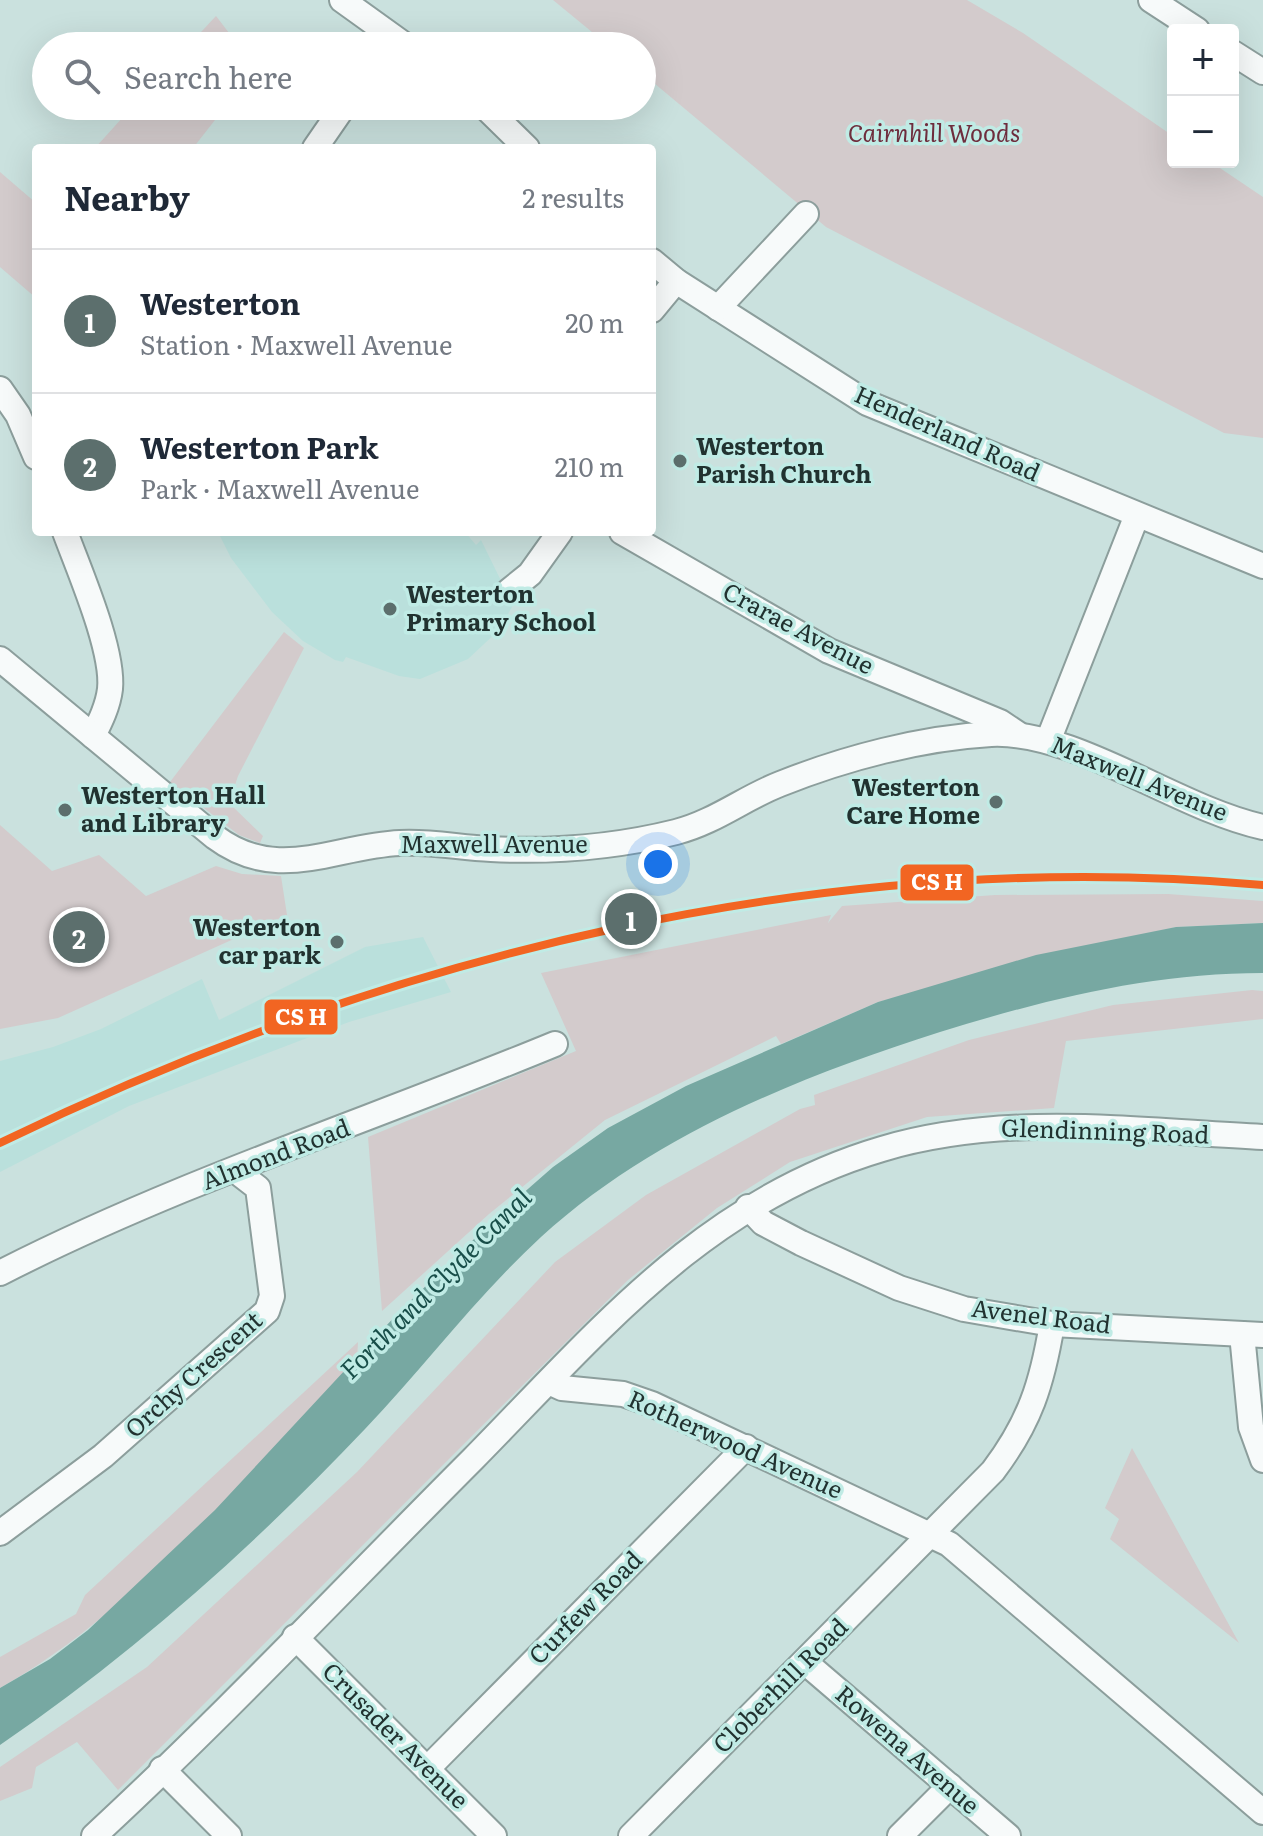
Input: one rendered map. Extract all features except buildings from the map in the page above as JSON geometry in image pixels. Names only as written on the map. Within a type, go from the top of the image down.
[{"type":"street","points":[[342,0],[381,32]]},
{"type":"street","points":[[1151,0],[1188,24]]},
{"type":"street","points":[[1239,57],[1263,72]]},
{"type":"street","points":[[318,144],[334,120]]},
{"type":"street","points":[[498,120],[523,144]]},
{"type":"street","points":[[718,308],[806,214]]},
{"type":"street","name":"Henderland Road","points":[[656,264],[676,281],[867,403],[1263,566]]},
{"type":"street","points":[[656,305],[676,281]]},
{"type":"street","points":[[0,389],[18,415],[32,448]]},
{"type":"street","points":[[1048,741],[1137,515]]},
{"type":"street","points":[[66,536],[92,606],[110,687],[103,717],[93,736]]},
{"type":"street","points":[[509,591],[530,574],[557,536]]},
{"type":"street","name":"Crarae Avenue","points":[[629,536],[829,651],[1000,722],[1021,736]]},
{"type":"street","name":"Maxwell Avenue","points":[[0,659],[229,847],[251,856],[289,861],[403,842],[500,850],[583,848],[629,841],[698,825],[780,784],[855,759],[932,742],[991,734],[1048,741],[1195,805],[1263,827]]},
{"type":"street","name":"Almond Road","points":[[0,1273],[93,1228],[555,1044]]},
{"type":"street","name":"Glendinning Road","points":[[549,1382],[641,1291],[748,1207],[824,1168],[885,1148],[992,1129],[1045,1127],[1263,1137]]},
{"type":"street","name":"Orchy Crescent","points":[[0,1533],[103,1456],[267,1311],[272,1296],[258,1188],[236,1171]]},
{"type":"street","name":"Avenel Road","points":[[748,1207],[763,1223],[899,1288],[964,1309],[1052,1324],[1252,1334]]},
{"type":"street","name":"Cloberhill Road","points":[[631,1836],[806,1663],[993,1471],[1027,1421],[1043,1377],[1052,1324]]},
{"type":"street","points":[[1252,1334],[1251,1427],[1263,1460]]},
{"type":"street","points":[[94,1836],[549,1382]]},
{"type":"street","name":"Rotherwood Avenue","points":[[549,1382],[562,1388],[623,1394],[746,1447],[930,1534],[967,1557],[1263,1812]]},
{"type":"street","name":"Curfew Road","points":[[427,1769],[746,1447]]},
{"type":"street","name":"Crusader Avenue","points":[[295,1637],[494,1836]]},
{"type":"street","name":"Rowena Avenue","points":[[806,1663],[1008,1836]]},
{"type":"street","points":[[162,1769],[229,1836]]},
{"type":"street","points":[[900,1836],[950,1786]]},
{"type":"shaded area","name":"Westerton Primary School","points":[[220,536],[468,536],[476,545],[481,540],[513,605],[500,629],[468,659],[420,679],[399,676],[346,657],[343,662],[335,660],[303,641],[272,612],[231,558]]},
{"type":"shaded area","points":[[423,937],[451,992],[349,1022],[129,1106],[0,1172],[0,1061],[53,1047],[101,1029],[202,979],[219,1020],[365,947]]},
{"type":"green space","name":"Cairnhill Woods","points":[[553,0],[967,0],[1023,33],[1167,132],[1167,168],[1220,168],[1263,197],[1263,438],[1224,433],[826,227],[656,85],[656,32],[592,32]]},
{"type":"green space","points":[[216,16],[228,32],[201,32]]},
{"type":"green space","points":[[120,120],[215,120],[196,144],[99,144]]},
{"type":"green space","points":[[0,172],[32,200],[32,295],[0,267]]},
{"type":"green space","points":[[284,632],[304,648],[238,776],[229,803],[263,836],[260,843],[239,835],[170,782]]},
{"type":"green space","points":[[0,825],[52,871],[99,855],[146,896],[216,866],[242,874],[281,876],[287,915],[58,1018],[0,1029]]},
{"type":"green space","points":[[1168,894],[1263,901],[1263,923],[1176,927],[1123,939],[878,1002],[781,1044],[776,1036],[605,1120],[489,1214],[382,1311],[368,1137],[576,1051],[541,973],[831,915],[828,923],[842,906],[995,895]]},
{"type":"green space","points":[[1263,991],[1263,1019],[1066,1041],[1054,1108],[927,1117],[790,1162],[717,1208],[628,1280],[118,1790],[77,1742],[36,1767],[32,1788],[0,1801],[0,1767],[147,1667],[357,1472],[555,1262],[646,1195],[800,1109],[815,1105],[814,1095],[969,1040],[1113,1005]]},
{"type":"green space","points":[[358,1342],[357,1359],[190,1537],[99,1620],[0,1688],[0,1657],[76,1614],[85,1595]]},
{"type":"green space","points":[[1132,1448],[1239,1643],[1110,1539],[1119,1519],[1105,1508]]},
{"type":"water","name":"Forth and Clyde Canal","points":[[1263,923],[1263,973],[1180,978],[1100,990],[940,1032],[781,1090],[679,1139],[631,1168],[585,1201],[517,1260],[365,1429],[236,1557],[145,1636],[0,1745],[0,1688],[50,1659],[88,1630],[215,1510],[399,1312],[505,1209],[553,1167],[608,1128],[686,1086],[878,1002],[1036,955],[1176,927]]},
{"type":"transit line","points":[[0,1143],[148,1076],[300,1017],[456,968],[615,928],[775,900],[938,882],[1100,877],[1263,885]]},
{"type":"place","name":"Westerton Parish Church","points":[[680,461]]},
{"type":"place","name":"Westerton Primary School","points":[[390,609]]},
{"type":"place","name":"Westerton Care Home","points":[[996,802]]},
{"type":"place","name":"Westerton Hall and Library","points":[[65,810]]},
{"type":"place","name":"Westerton","points":[[631,919]]},
{"type":"place","name":"Westerton Park","points":[[79,937]]},
{"type":"place","name":"Westerton car park","points":[[337,942]]}]
